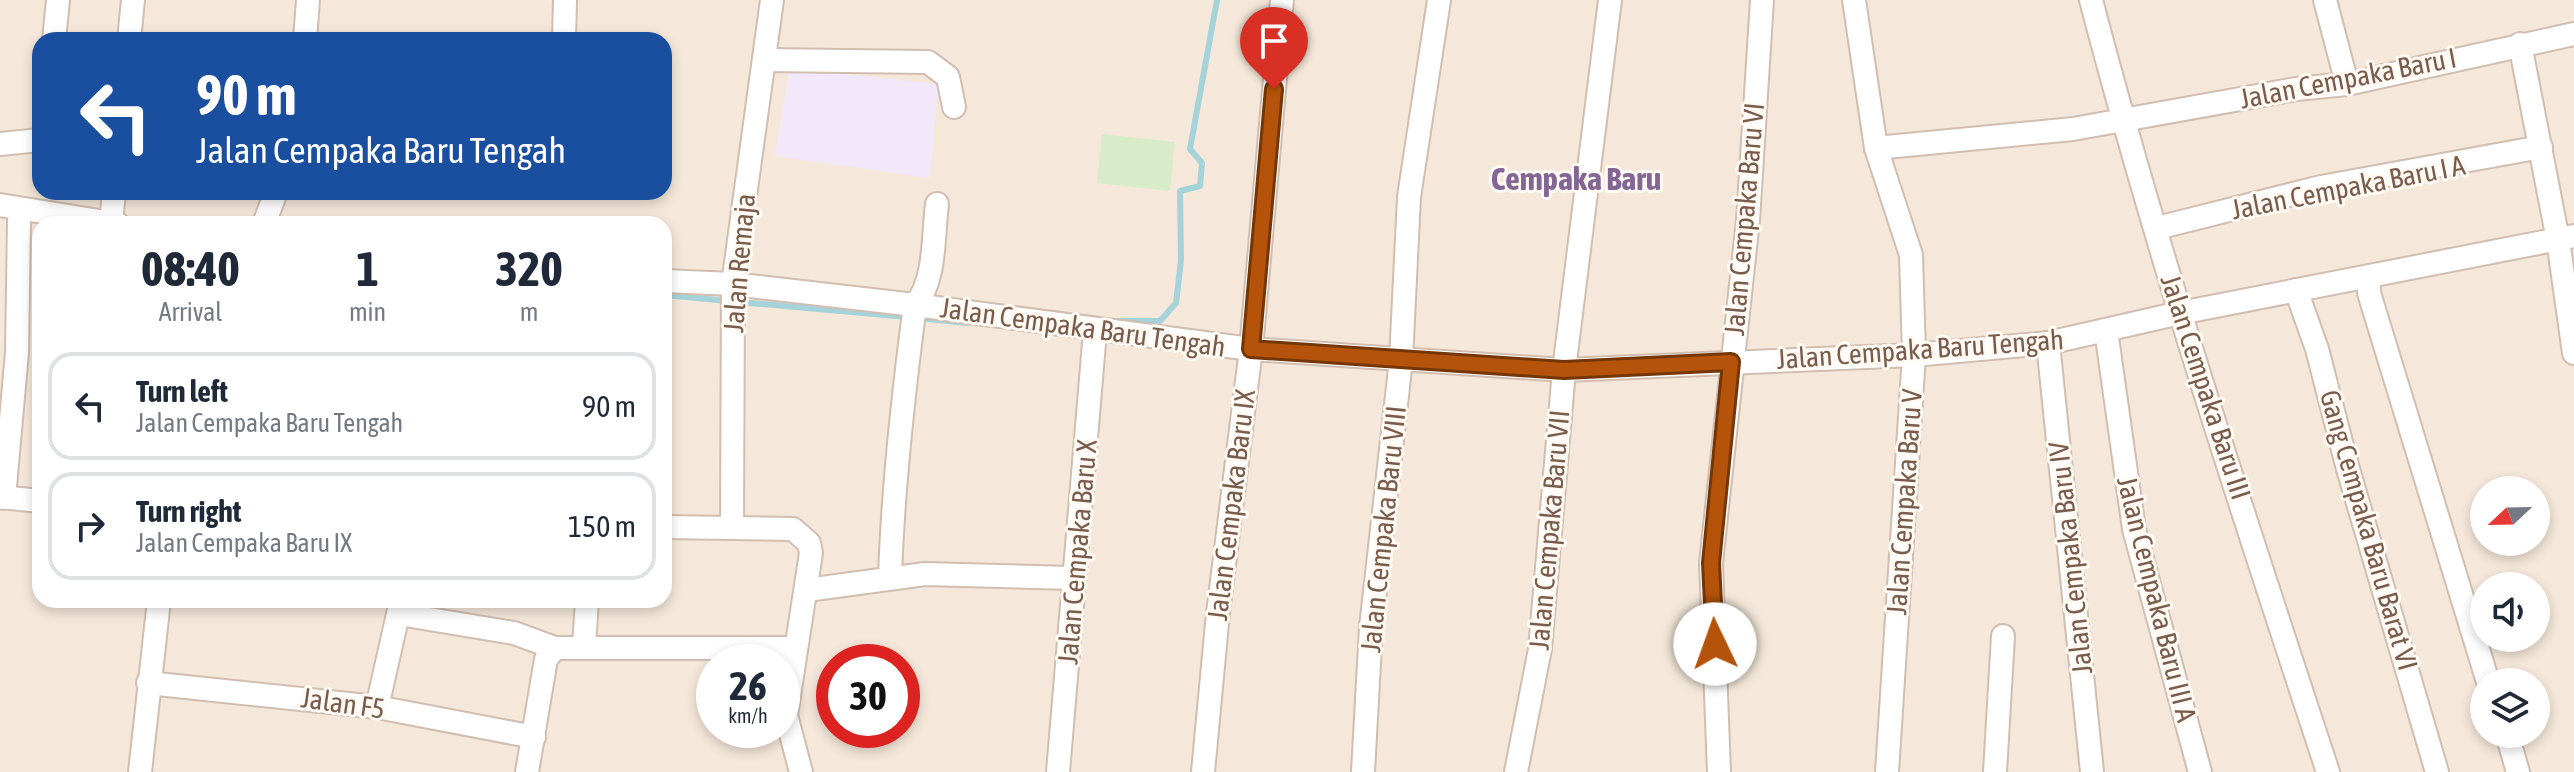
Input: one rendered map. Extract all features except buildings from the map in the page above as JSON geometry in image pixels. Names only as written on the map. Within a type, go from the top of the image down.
[{"type":"street","points":[[55,32],[58,0]]},
{"type":"street","points":[[130,32],[133,0]]},
{"type":"street","points":[[306,32],[308,0]]},
{"type":"street","points":[[564,32],[565,0]]},
{"type":"street","name":"Jalan Remaja","points":[[732,528],[732,298],[772,0]]},
{"type":"street","name":"Jalan Cempaka Baru IX","points":[[1203,772],[1218,613],[1251,349],[1282,0]]},
{"type":"street","name":"Jalan Cempaka Baru VIII","points":[[1363,772],[1371,627],[1401,360],[1409,197],[1439,0]]},
{"type":"street","name":"Jalan Cempaka Baru VII","points":[[1516,772],[1540,649],[1564,370],[1610,0]]},
{"type":"street","name":"Jalan Cempaka Baru VI","points":[[1719,772],[1711,563],[1748,220],[1762,0]]},
{"type":"street","name":"Jalan Cempaka Baru V","points":[[1854,0],[1876,148],[1911,255],[1914,355],[1887,772]]},
{"type":"street","name":"Jalan Cempaka Baru III","points":[[2091,0],[2180,313],[2328,772]]},
{"type":"street","points":[[2325,0],[2347,84]]},
{"type":"street","name":"Jalan Cempaka Baru I","points":[[1876,148],[2073,129],[2123,121],[2296,89],[2347,84],[2574,34]]},
{"type":"street","points":[[2520,44],[2541,147],[2566,238],[2574,353]]},
{"type":"street","points":[[764,60],[928,62],[948,77],[954,107]]},
{"type":"street","points":[[0,144],[32,141]]},
{"type":"street","name":"Jalan Cempaka Baru I A","points":[[2157,228],[2321,187],[2541,147]]},
{"type":"street","points":[[890,577],[893,484],[914,316],[928,277],[937,204]]},
{"type":"street","points":[[0,205],[68,216]]},
{"type":"street","points":[[20,222],[17,352],[2,497],[32,500]]},
{"type":"street","name":"Jalan Cempaka Baru Tengah","points":[[672,283],[732,298],[1089,330],[1251,349],[1564,370],[1914,355],[2048,343],[2180,313],[2566,238]]},
{"type":"street","points":[[2369,277],[2369,293],[2484,668]]},
{"type":"street","name":"Gang Cempaka Baru Barat VI","points":[[2296,290],[2317,349],[2437,772]]},
{"type":"street","name":"Jalan Cempaka Baru X","points":[[1058,772],[1089,330]]},
{"type":"street","name":"Jalan Cempaka Baru III A","points":[[2106,330],[2134,529],[2200,772]]},
{"type":"street","name":"Jalan Cempaka Baru IV","points":[[2048,343],[2092,772]]},
{"type":"street","points":[[672,527],[793,529],[802,535],[811,553],[797,644]]},
{"type":"street","points":[[807,590],[925,574],[1072,578]]},
{"type":"street","points":[[140,772],[158,608]]},
{"type":"street","points":[[377,707],[400,608]]},
{"type":"street","points":[[404,608],[514,633],[555,648],[696,647]]},
{"type":"street","points":[[584,646],[586,608]]},
{"type":"street","points":[[1995,772],[2003,636]]},
{"type":"street","points":[[527,772],[546,659],[555,648]]},
{"type":"street","name":"Jalan F5","points":[[148,683],[377,707],[534,737]]},
{"type":"street","points":[[795,748],[801,772]]},
{"type":"street","points":[[2511,748],[2518,772]]},
{"type":"shaded area","points":[[0,0],[2574,0],[2574,772],[0,772]]},
{"type":"shaded area","points":[[790,68],[938,84],[930,178],[775,156]]},
{"type":"green space","points":[[1102,134],[1175,142],[1170,191],[1097,183]]},
{"type":"waterway","points":[[1113,321],[1160,321],[1176,303],[1181,260],[1180,191],[1200,186],[1202,163],[1190,149],[1217,0]]},
{"type":"waterway","points":[[672,296],[728,301]]},
{"type":"waterway","points":[[739,302],[907,317]]},
{"type":"waterway","points":[[919,318],[967,323]]},
{"type":"district","name":"Cempaka Baru","points":[[1576,179]]},
{"type":"route","points":[[1274,89],[1251,349],[1564,370],[1731,362],[1711,563],[1715,644]]}]
